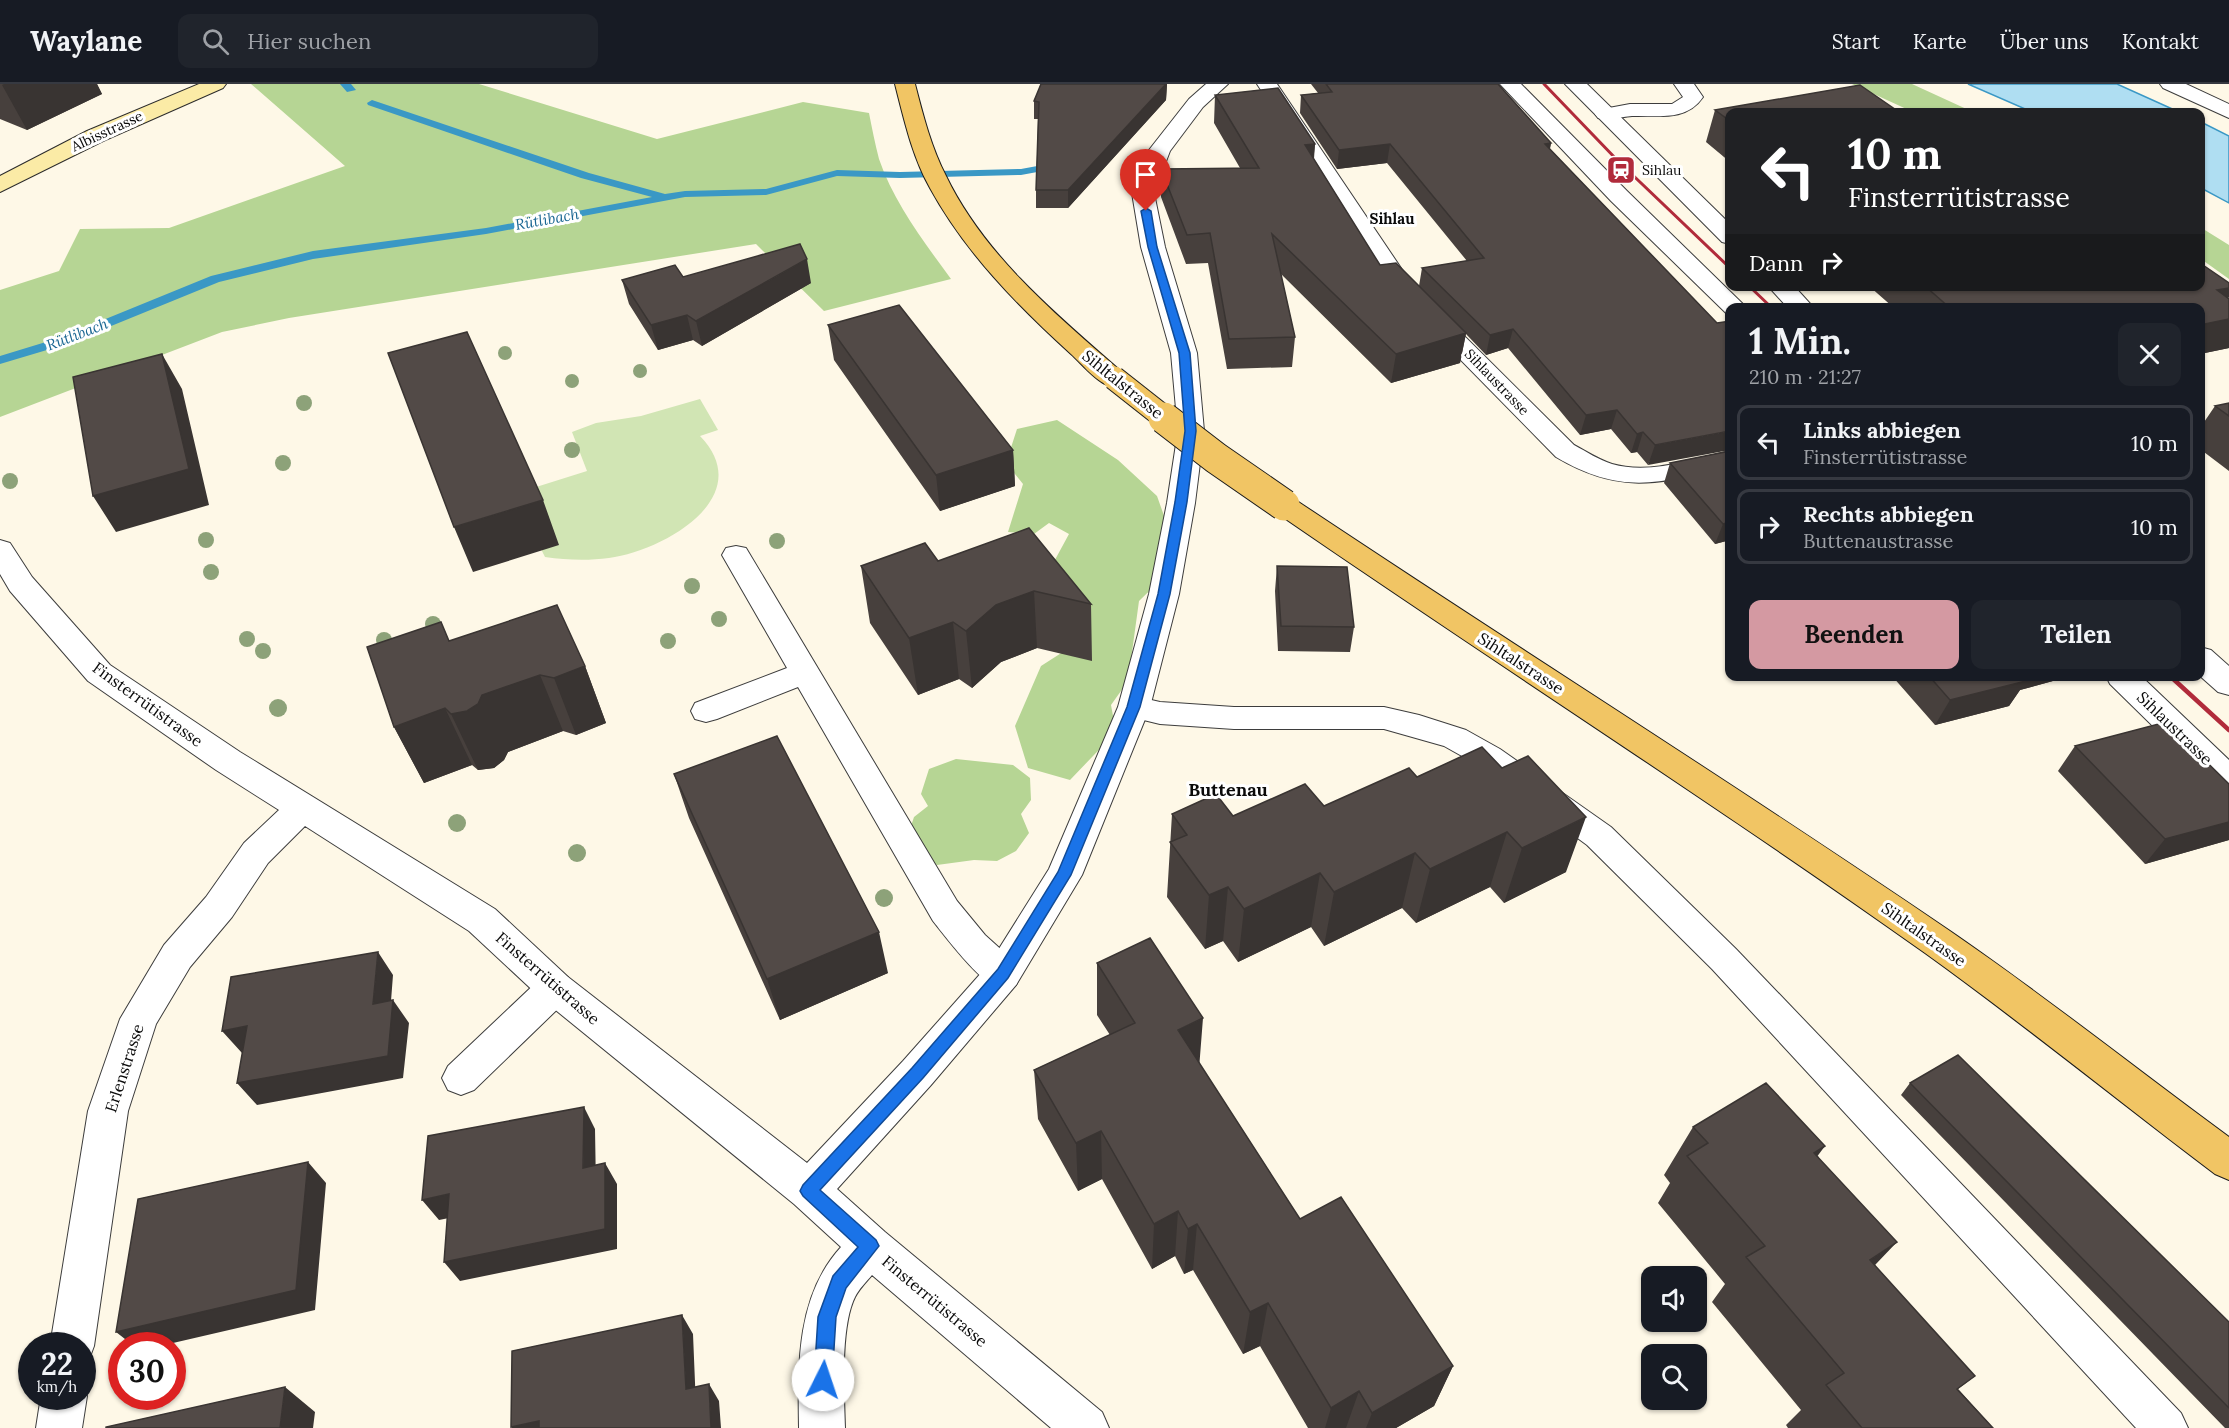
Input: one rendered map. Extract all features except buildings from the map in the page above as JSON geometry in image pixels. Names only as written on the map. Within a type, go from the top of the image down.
[{"type":"main road","name":"Albisstrasse","points":[[0,185],[95,136],[216,84]]},
{"type":"main road","name":"Sihltalstrasse","points":[[905,84],[915,127],[941,187],[985,252],[1004,275],[1060,332],[1114,378],[1216,458],[1284,505],[1459,624],[1666,757],[1940,944],[2229,1161]]},
{"type":"street","points":[[809,1191],[918,1073],[1003,974],[1064,875],[1134,707],[1164,594],[1191,431],[1184,353],[1153,247],[1143,194],[1160,150],[1196,104],[1218,84]]},
{"type":"street","points":[[1510,84],[1619,196],[1731,303]]},
{"type":"street","points":[[1575,84],[1725,232]]},
{"type":"street","points":[[1785,291],[1797,303]]},
{"type":"street","name":"Finsterrütistrasse","points":[[0,550],[21,584],[99,673],[302,808],[482,920],[555,988],[809,1191],[870,1246],[1086,1428]]},
{"type":"street","points":[[2205,662],[2229,684]]},
{"type":"street","name":"Sihlaustrasse","points":[[2126,681],[2229,780]]},
{"type":"street","name":"Erlenstrasse","points":[[74,1332],[108,1111],[139,1019],[177,956],[219,907],[256,853],[302,808]]},
{"type":"street","points":[[822,1428],[821,1401],[827,1317],[839,1283],[870,1246]]},
{"type":"street","points":[[59,1428],[62,1410]]},
{"type":"lane","name":"Sihlaustrasse","points":[[1267,84],[1403,288],[1565,451],[1586,466],[1615,475],[1645,477],[1725,460]]},
{"type":"lane","points":[[1605,114],[1633,110],[1656,111],[1685,106],[1693,98],[1684,84]]},
{"type":"lane","points":[[2170,84],[2229,112]]},
{"type":"lane","points":[[736,555],[945,911],[973,945],[1003,974]]},
{"type":"lane","points":[[706,711],[805,673]]},
{"type":"lane","points":[[1134,707],[1160,713],[1234,718],[1384,718],[1455,738],[1489,757],[1599,836],[1715,951],[2166,1428]]},
{"type":"lane","points":[[461,1078],[555,988]]},
{"type":"green space","points":[[251,84],[479,84],[657,139],[803,102],[869,113],[879,159],[885,175],[910,222],[951,279],[824,311],[756,244],[289,318],[222,332],[0,417],[0,290],[59,271],[80,229],[169,228],[345,166]]},
{"type":"green space","points":[[1852,84],[1912,84],[1964,108],[1904,108]]},
{"type":"green space","points":[[2205,230],[2229,245],[2229,279],[2205,262]]},
{"type":"green space","points":[[700,399],[718,430],[700,436],[715,458],[718,480],[711,500],[697,517],[654,545],[631,553],[593,560],[545,557],[542,551],[533,488],[587,471],[572,432],[596,423],[641,416]]},
{"type":"green space","points":[[1057,420],[1118,460],[1157,496],[1180,561],[1139,601],[1128,681],[1111,705],[1116,732],[1070,780],[1028,768],[1015,726],[1041,666],[1080,641],[1075,622],[1044,580],[1069,534],[1049,523],[1034,534],[1008,532],[1023,484],[1006,463],[1017,429]]},
{"type":"green space","points":[[956,759],[1013,765],[1030,778],[1031,800],[1021,814],[1029,833],[1016,851],[997,861],[974,860],[937,865],[915,855],[907,838],[914,817],[928,806],[921,794],[929,769]]},
{"type":"water","points":[[1968,84],[2117,84],[2170,108],[2023,108]]},
{"type":"water","points":[[2205,124],[2229,136],[2229,203],[2205,190]]},
{"type":"waterway","points":[[345,84],[351,90]]},
{"type":"waterway","points":[[372,103],[585,176],[660,195]]},
{"type":"waterway","name":"Rütlibach","points":[[0,360],[63,341],[215,279],[313,255],[486,231],[685,194],[766,192],[837,173],[900,175],[1021,172],[1059,165]]},
{"type":"railway","points":[[1544,84],[1619,162],[1725,263]]},
{"type":"railway","points":[[1754,291],[1767,303]]},
{"type":"railway","points":[[2175,681],[2229,730]]},
{"type":"place","name":"Sihlau","points":[[1621,170]]},
{"type":"district","name":"Sihlau","points":[[1392,218]]},
{"type":"district","name":"Buttenau","points":[[1228,789]]},
{"type":"route","points":[[823,1380],[827,1317],[839,1283],[870,1246],[809,1191],[860,1133],[918,1073],[1003,974],[1064,875],[1134,707],[1164,594],[1191,431],[1184,353],[1153,247],[1146,211]]}]
